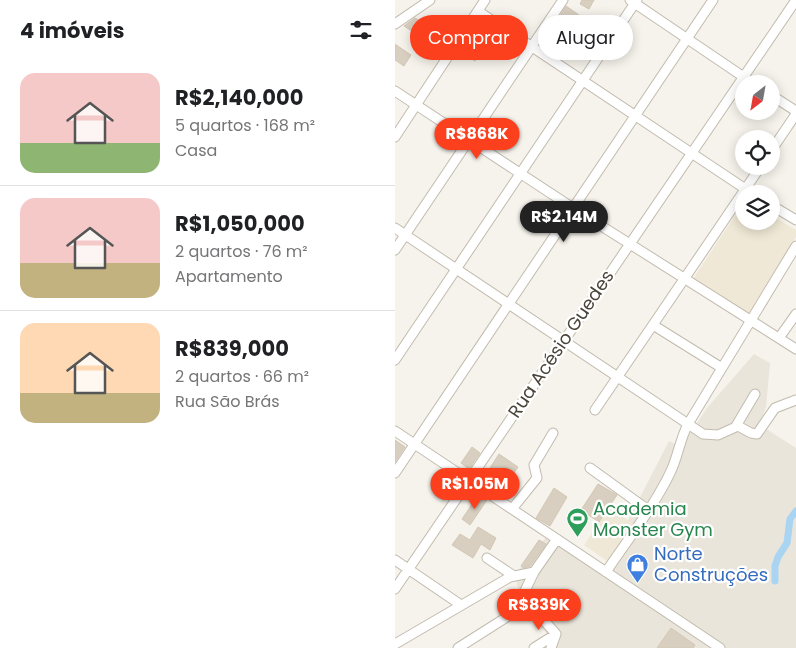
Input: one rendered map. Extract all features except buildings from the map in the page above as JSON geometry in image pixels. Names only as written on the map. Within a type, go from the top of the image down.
[{"type":"street","points":[[396,24],[430,0]]},
{"type":"street","points":[[395,137],[485,0]]},
{"type":"street","points":[[395,250],[563,0]]},
{"type":"street","points":[[395,473],[713,0]]},
{"type":"street","name":"Rua Acésio Guedes","points":[[744,75],[796,0]]},
{"type":"street","points":[[395,360],[583,81],[634,1],[741,75]]},
{"type":"street","points":[[478,11],[740,185]]},
{"type":"street","name":"Rua Acésio Guedes","points":[[395,589],[735,88]]},
{"type":"street","points":[[395,91],[520,174],[796,349]]},
{"type":"street","points":[[780,101],[796,113],[780,137]]},
{"type":"street","points":[[595,410],[684,279],[735,210]]},
{"type":"street","points":[[780,210],[796,220]]},
{"type":"street","points":[[395,228],[703,434],[718,435],[736,426],[755,394]]},
{"type":"street","points":[[606,572],[648,510],[671,470],[688,424],[796,246]]},
{"type":"street","points":[[779,338],[796,314]]},
{"type":"street","points":[[653,325],[722,368]]},
{"type":"street","points":[[736,426],[757,434],[775,408],[796,400]]},
{"type":"street","points":[[395,431],[720,648]]},
{"type":"street","points":[[512,509],[537,478],[534,465],[553,433]]},
{"type":"street","points":[[590,468],[648,510]]},
{"type":"street","points":[[556,634],[525,599],[523,592],[534,572],[557,539]]},
{"type":"street","points":[[487,558],[514,576]]},
{"type":"street","points":[[395,560],[461,605]]},
{"type":"street","points":[[395,644],[514,576],[534,572]]},
{"type":"street","points":[[458,648],[529,603]]},
{"type":"street","points":[[534,648],[556,634]]},
{"type":"street","points":[[551,648],[556,634]]},
{"type":"shaded area","points":[[735,216],[735,230],[780,230],[780,220],[796,230],[796,237],[750,314],[693,279]]},
{"type":"shaded area","points":[[754,354],[770,363],[766,407],[760,425],[796,448],[796,648],[543,648],[548,635],[522,608],[515,574],[548,535],[603,569],[669,441],[681,447],[707,408]]},
{"type":"shaded area","points":[[609,508],[637,526],[611,564],[584,545]]},
{"type":"waterway","points":[[775,581],[775,566],[778,557],[787,543],[790,519],[796,511]]},
{"type":"place","name":"Academia Monster Gym","points":[[577,538]]},
{"type":"place","name":"Norte Construções","points":[[638,583]]}]
